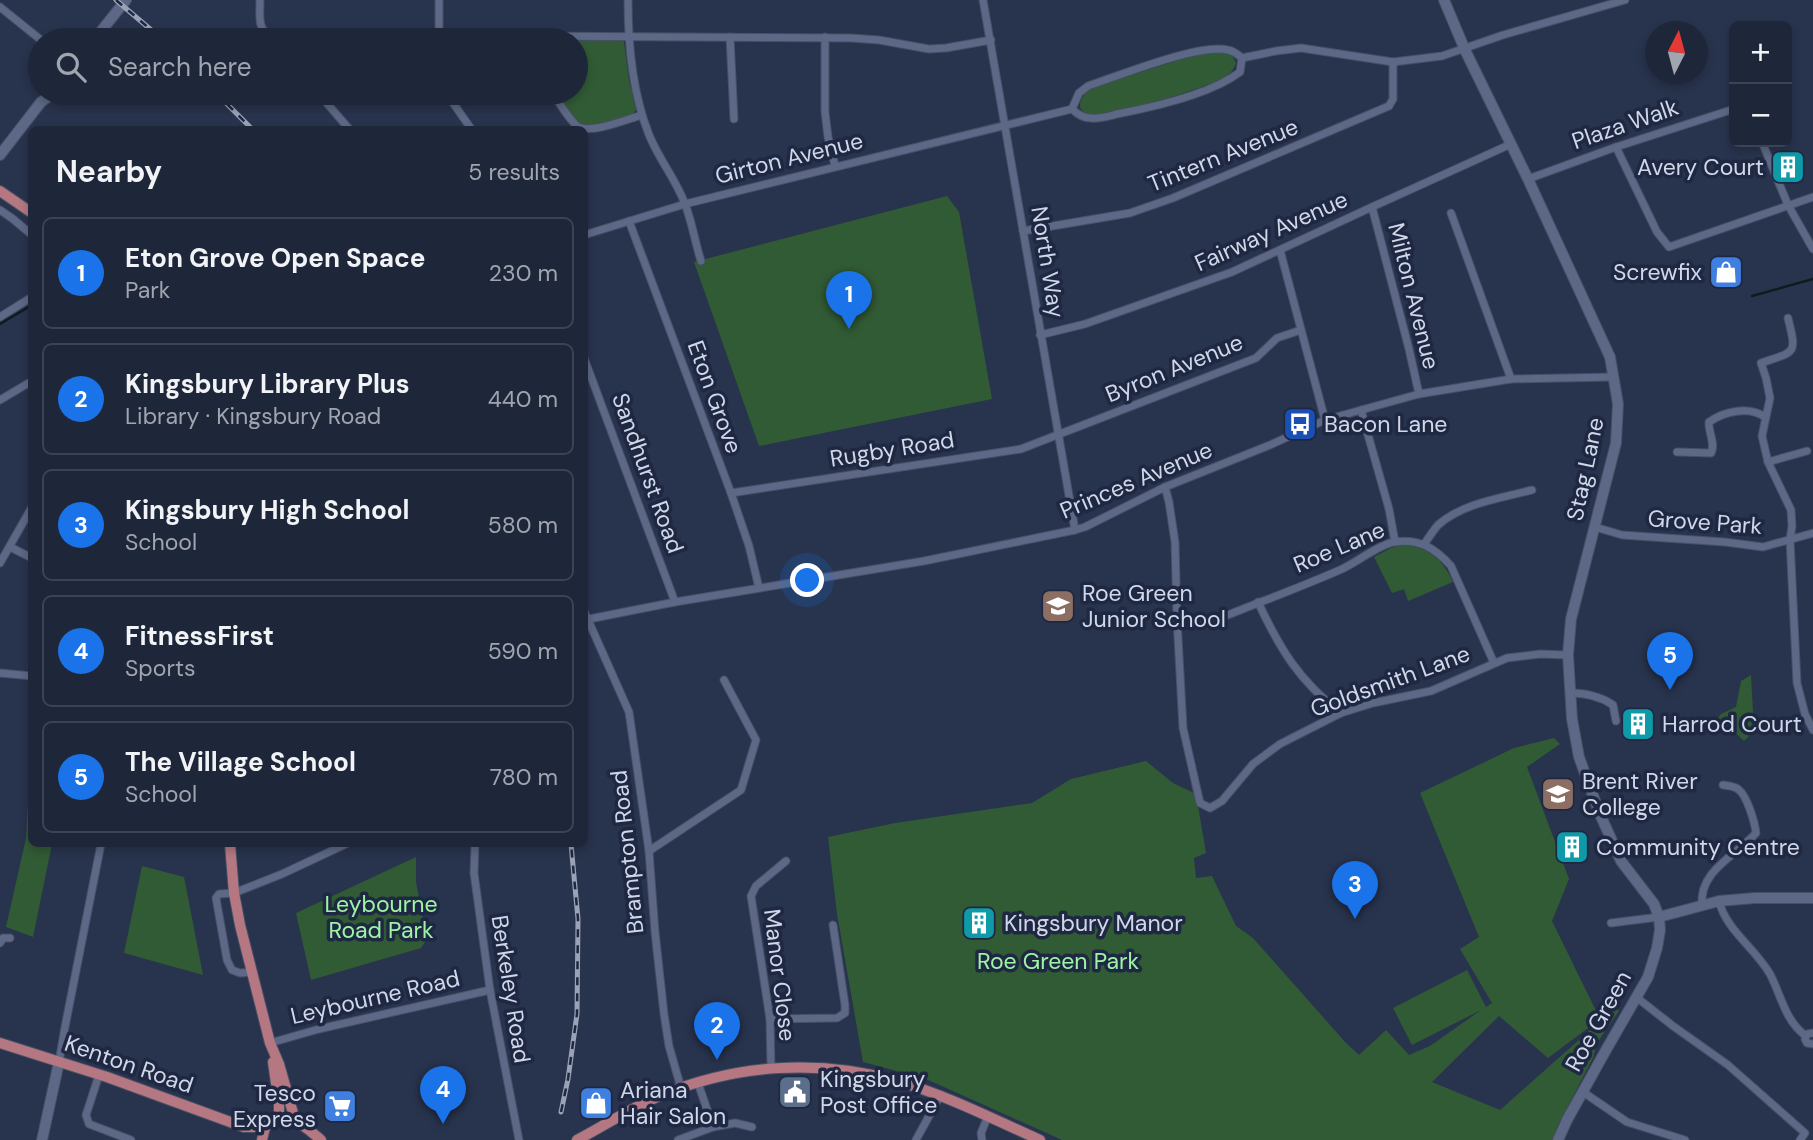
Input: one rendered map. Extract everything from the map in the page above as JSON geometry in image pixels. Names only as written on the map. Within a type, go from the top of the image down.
[{"type":"main road","points":[[0,191],[28,210]]},
{"type":"main road","points":[[230,847],[240,925],[271,1047],[279,1120]]},
{"type":"main road","name":"Kenton Road","points":[[0,1042],[244,1127],[265,1128]]},
{"type":"main road","points":[[271,1047],[295,1120]]},
{"type":"main road","points":[[577,1140],[592,1136],[635,1107],[681,1087],[727,1074],[771,1068],[815,1067],[873,1075],[900,1082],[940,1096],[1040,1140]]},
{"type":"main road","points":[[260,1140],[265,1128],[279,1120],[295,1120],[320,1140]]},
{"type":"main road","name":"Kenton Road","points":[[244,1127],[260,1140]]},
{"type":"street","points":[[104,28],[126,0]]},
{"type":"street","points":[[260,0],[261,28]]},
{"type":"street","points":[[439,0],[439,28]]},
{"type":"street","points":[[628,0],[628,37],[642,115],[649,136],[685,204],[701,261]]},
{"type":"street","name":"North Way","points":[[983,0],[1075,530]]},
{"type":"street","name":"Stag Lane","points":[[1444,0],[1610,357],[1618,404],[1616,443],[1572,616],[1568,655],[1570,693],[1576,746],[1586,779],[1621,861],[1647,893],[1659,917]]},
{"type":"street","points":[[1242,58],[1240,72],[1231,79],[1188,96],[1093,119],[1072,109],[1079,93],[1087,86],[1183,55],[1213,49],[1231,50],[1242,58],[1301,48],[1393,62],[1442,56],[1465,50],[1503,35],[1625,0]]},
{"type":"street","points":[[0,6],[28,29]]},
{"type":"street","points":[[588,37],[825,37],[879,40],[929,49],[991,40]]},
{"type":"street","points":[[730,37],[734,119]]},
{"type":"street","points":[[825,37],[825,112],[835,166]]},
{"type":"street","name":"Tintern Avenue","points":[[1023,232],[1130,213],[1173,198],[1389,106],[1393,99],[1393,62]]},
{"type":"street","points":[[0,155],[39,105]]},
{"type":"street","points":[[328,105],[346,126]]},
{"type":"street","points":[[454,105],[469,126]]},
{"type":"street","points":[[561,105],[577,126]]},
{"type":"street","name":"Girton Avenue","points":[[588,233],[685,204],[1072,109]]},
{"type":"street","name":"Plaza Walk","points":[[1528,178],[1729,111]]},
{"type":"street","points":[[588,129],[642,115]]},
{"type":"street","name":"Fairway Avenue","points":[[1040,335],[1085,324],[1232,272],[1511,144]]},
{"type":"street","points":[[1616,147],[1657,232],[1669,247],[1813,197]]},
{"type":"street","points":[[1764,147],[1788,205],[1813,249]]},
{"type":"street","name":"Milton Avenue","points":[[1372,207],[1419,394]]},
{"type":"street","points":[[0,210],[28,232]]},
{"type":"street","points":[[1451,213],[1511,379]]},
{"type":"street","name":"Eton Grove","points":[[629,221],[731,493],[749,546],[759,588]]},
{"type":"street","points":[[1280,250],[1325,420]]},
{"type":"street","points":[[0,317],[28,300]]},
{"type":"street","points":[[1788,318],[1793,347],[1790,352],[1761,363],[1770,398],[1762,436],[1768,462],[1791,510],[1793,526],[1790,540],[1798,689],[1813,730]]},
{"type":"street","name":"Byron Avenue","points":[[1058,435],[1256,358],[1277,338],[1301,330]]},
{"type":"street","name":"Sandhurst Road","points":[[588,369],[675,602]]},
{"type":"street","name":"Princes Avenue","points":[[588,620],[675,602],[923,561],[1075,530],[1165,487],[1325,420],[1419,394],[1511,379],[1614,377]]},
{"type":"street","points":[[0,400],[28,383]]},
{"type":"street","points":[[1361,410],[1389,509],[1395,542]]},
{"type":"street","points":[[1677,453],[1711,453],[1713,446],[1709,422],[1715,418],[1744,410],[1765,417]]},
{"type":"street","name":"Rugby Road","points":[[731,493],[1021,449],[1058,435]]},
{"type":"street","points":[[1768,462],[1807,451]]},
{"type":"street","points":[[1165,487],[1175,542],[1177,619]]},
{"type":"street","points":[[1494,663],[1451,566],[1425,544],[1436,527],[1464,509],[1532,490]]},
{"type":"street","points":[[0,564],[28,514]]},
{"type":"street","name":"Grove Park","points":[[1595,527],[1622,535],[1725,542],[1754,547],[1771,546],[1813,533]]},
{"type":"street","name":"Roe Lane","points":[[1177,619],[1206,624],[1343,568],[1395,542],[1425,544]]},
{"type":"street","points":[[10,547],[28,556]]},
{"type":"street","points":[[1258,602],[1275,639],[1301,676],[1341,713]]},
{"type":"street","name":"Goldsmith Lane","points":[[1177,619],[1183,728],[1200,803],[1210,808],[1222,801],[1253,764],[1280,744],[1341,713],[1373,703],[1431,691],[1507,658],[1540,654],[1568,655]]},
{"type":"street","name":"Brampton Road","points":[[588,624],[629,712],[649,851],[664,1014],[669,1046],[681,1087]]},
{"type":"street","points":[[0,673],[28,676]]},
{"type":"street","points":[[649,851],[741,790],[757,740],[724,680]]},
{"type":"street","points":[[1570,693],[1588,693],[1607,701],[1613,705],[1616,721]]},
{"type":"street","points":[[1702,905],[1702,892],[1715,870],[1726,857],[1756,833],[1743,794],[1737,788],[1723,785]]},
{"type":"street","points":[[42,1140],[100,847]]},
{"type":"street","points":[[253,972],[240,973],[232,970],[227,960],[216,898],[222,893],[234,893],[282,874],[340,847]]},
{"type":"street","name":"Berkeley Road","points":[[475,847],[474,873],[490,990],[519,1140]]},
{"type":"street","name":"Manor Close","points":[[771,1068],[770,1018],[751,896],[756,886],[786,861]]},
{"type":"street","points":[[1611,923],[1659,917],[1719,901],[1813,898]]},
{"type":"street","points":[[1719,901],[1726,918],[1770,974],[1790,1020],[1809,1035],[1806,1042],[1813,1044]]},
{"type":"street","name":"Roe Green","points":[[1558,1140],[1648,977],[1657,948],[1659,917]]},
{"type":"street","points":[[770,1018],[833,1019],[845,1013],[833,925]]},
{"type":"street","name":"Leybourne Road","points":[[271,1047],[319,1029],[490,990]]},
{"type":"street","points":[[1636,997],[1728,1065],[1805,1133],[1800,1140]]},
{"type":"street","points":[[99,1075],[86,1115],[89,1124],[131,1140]]},
{"type":"street","points":[[698,1083],[713,1127]]},
{"type":"street","points":[[1583,1092],[1627,1122],[1685,1140]]},
{"type":"street","points":[[916,1140],[940,1096]]},
{"type":"street","points":[[982,1140],[981,1133],[988,1116]]},
{"type":"street","points":[[678,1140],[735,1122],[752,1126]]},
{"type":"green space","points":[[588,39],[620,39],[624,42],[636,110],[634,113],[626,118],[588,127],[576,121],[564,105],[588,105]]},
{"type":"green space","points":[[1214,52],[1228,53],[1236,63],[1229,74],[1217,81],[1119,111],[1092,115],[1080,108],[1083,96],[1090,88],[1185,58]]},
{"type":"green space","points":[[947,196],[959,212],[992,399],[759,446],[694,262]]},
{"type":"green space","points":[[1402,545],[1419,548],[1433,555],[1453,582],[1408,601],[1404,589],[1392,593],[1374,557]]},
{"type":"green space","points":[[1751,675],[1754,731],[1744,741],[1725,723],[1714,728],[1714,723],[1721,714],[1736,707],[1741,681]]},
{"type":"green space","name":"Roe Green Park","points":[[1554,738],[1560,744],[1527,767],[1569,879],[1552,921],[1600,1019],[1548,1058],[1499,1016],[1432,1082],[1500,1110],[1616,1007],[1619,1011],[1597,1043],[1593,1058],[1557,1127],[1553,1140],[1062,1140],[926,1079],[863,1062],[837,914],[828,837],[895,823],[1032,803],[1071,779],[1146,761],[1173,783],[1196,794],[1206,853],[1194,858],[1196,878],[1212,876],[1236,926],[1253,938],[1346,1043],[1359,1055],[1386,1030],[1409,1055],[1430,1046],[1481,1010],[1412,1045],[1393,1008],[1467,970],[1486,1007],[1492,1003],[1460,949],[1479,937],[1420,793],[1514,748]]},
{"type":"green space","points":[[28,804],[28,847],[51,847],[33,937],[6,927],[26,838]]},
{"type":"green space","name":"Leybourne Road Park","points":[[416,857],[416,882],[427,939],[421,948],[311,980],[296,913]]},
{"type":"green space","points":[[142,866],[184,877],[203,975],[124,953]]},
{"type":"waterway","points":[[1752,296],[1813,279]]},
{"type":"waterway","points":[[0,324],[28,307]]},
{"type":"railway","points":[[116,0],[149,28]]},
{"type":"railway","points":[[228,105],[249,126]]},
{"type":"railway","points":[[561,1112],[577,1014],[578,919],[571,847]]},
{"type":"place","name":"Avery Court","points":[[1788,167]]},
{"type":"place","name":"Screwfix","points":[[1726,272]]},
{"type":"place","name":"Eton Grove Open Space","points":[[849,329]]},
{"type":"place","name":"Bacon Lane","points":[[1300,424]]},
{"type":"place","name":"Roe Green Junior School","points":[[1058,606]]},
{"type":"place","name":"The Village School","points":[[1670,690]]},
{"type":"place","name":"Harrod Court","points":[[1638,724]]},
{"type":"place","name":"Brent River College","points":[[1558,794]]},
{"type":"place","name":"Community Centre","points":[[1572,847]]},
{"type":"place","name":"Kingsbury High School","points":[[1355,919]]},
{"type":"place","name":"Kingsbury Manor","points":[[979,923]]},
{"type":"place","name":"Kingsbury Library Plus","points":[[717,1060]]},
{"type":"place","name":"Kingsbury Post Office","points":[[795,1092]]},
{"type":"place","name":"Ariana Hair Salon","points":[[596,1103]]},
{"type":"place","name":"Tesco Express","points":[[340,1106]]},
{"type":"place","name":"FitnessFirst","points":[[443,1124]]}]
